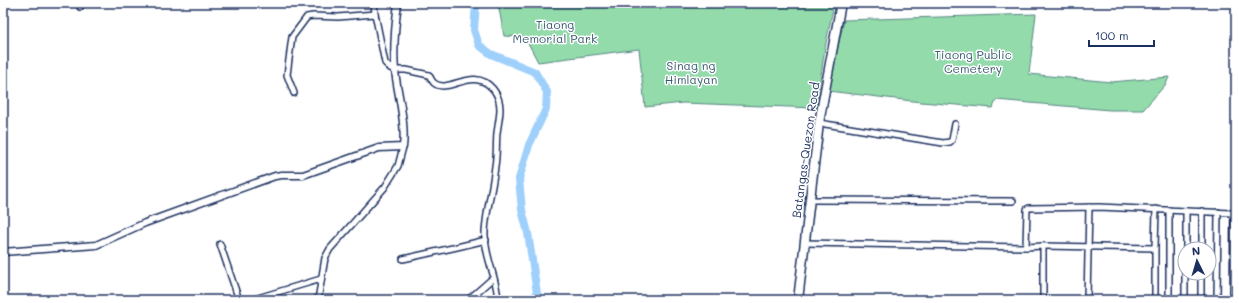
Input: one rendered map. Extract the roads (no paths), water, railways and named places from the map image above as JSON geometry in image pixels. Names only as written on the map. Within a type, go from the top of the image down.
[{"type":"main road","name":"Batangas-Quezon Road","points":[[798,300],[819,123],[841,3]]},
{"type":"street","points":[[374,3],[385,63],[390,68],[429,75],[434,83],[441,86],[473,78],[482,80],[492,88],[498,98],[500,108],[496,164],[485,233],[488,254],[498,289],[498,300]]},
{"type":"street","points":[[318,300],[325,258],[330,249],[385,187],[398,166],[404,139],[395,70],[394,38],[398,3]]},
{"type":"street","points":[[294,93],[287,75],[292,37],[307,17],[338,17],[375,14]]},
{"type":"street","points":[[819,123],[947,143],[952,140],[955,124]]},
{"type":"street","points":[[3,252],[96,245],[144,223],[275,176],[303,175],[379,148],[403,147]]},
{"type":"street","points":[[810,200],[1013,201]]},
{"type":"street","points":[[1026,247],[1027,209],[1029,208],[1089,207],[1231,212],[1234,217],[1234,300]]},
{"type":"street","points":[[1087,300],[1089,207]]},
{"type":"street","points":[[1155,300],[1156,209]]},
{"type":"street","points":[[1169,210],[1169,300]]},
{"type":"street","points":[[1186,211],[1186,241]]},
{"type":"street","points":[[1202,211],[1202,241]]},
{"type":"street","points":[[1217,300],[1218,212]]},
{"type":"street","points":[[403,259],[457,248],[486,240]]},
{"type":"street","points":[[805,243],[1155,248]]},
{"type":"street","points":[[220,244],[239,300]]},
{"type":"street","points":[[1042,300],[1043,246]]},
{"type":"street","points":[[468,300],[494,278]]},
{"type":"street","points":[[251,300],[322,280]]},
{"type":"street","points":[[1185,281],[1185,300]]},
{"type":"street","points":[[1201,281],[1201,300]]},
{"type":"waterway","points":[[476,3],[474,30],[479,45],[491,54],[535,72],[547,92],[546,109],[529,145],[519,179],[522,210],[528,233],[538,300]]},
{"type":"park label","name":"Tiaong Memorial Park","points":[[555,31]]},
{"type":"park label","name":"Tiaong Public Cemetery","points":[[973,61]]},
{"type":"park label","name":"Sinag ng Himlayan","points":[[691,72]]}]
